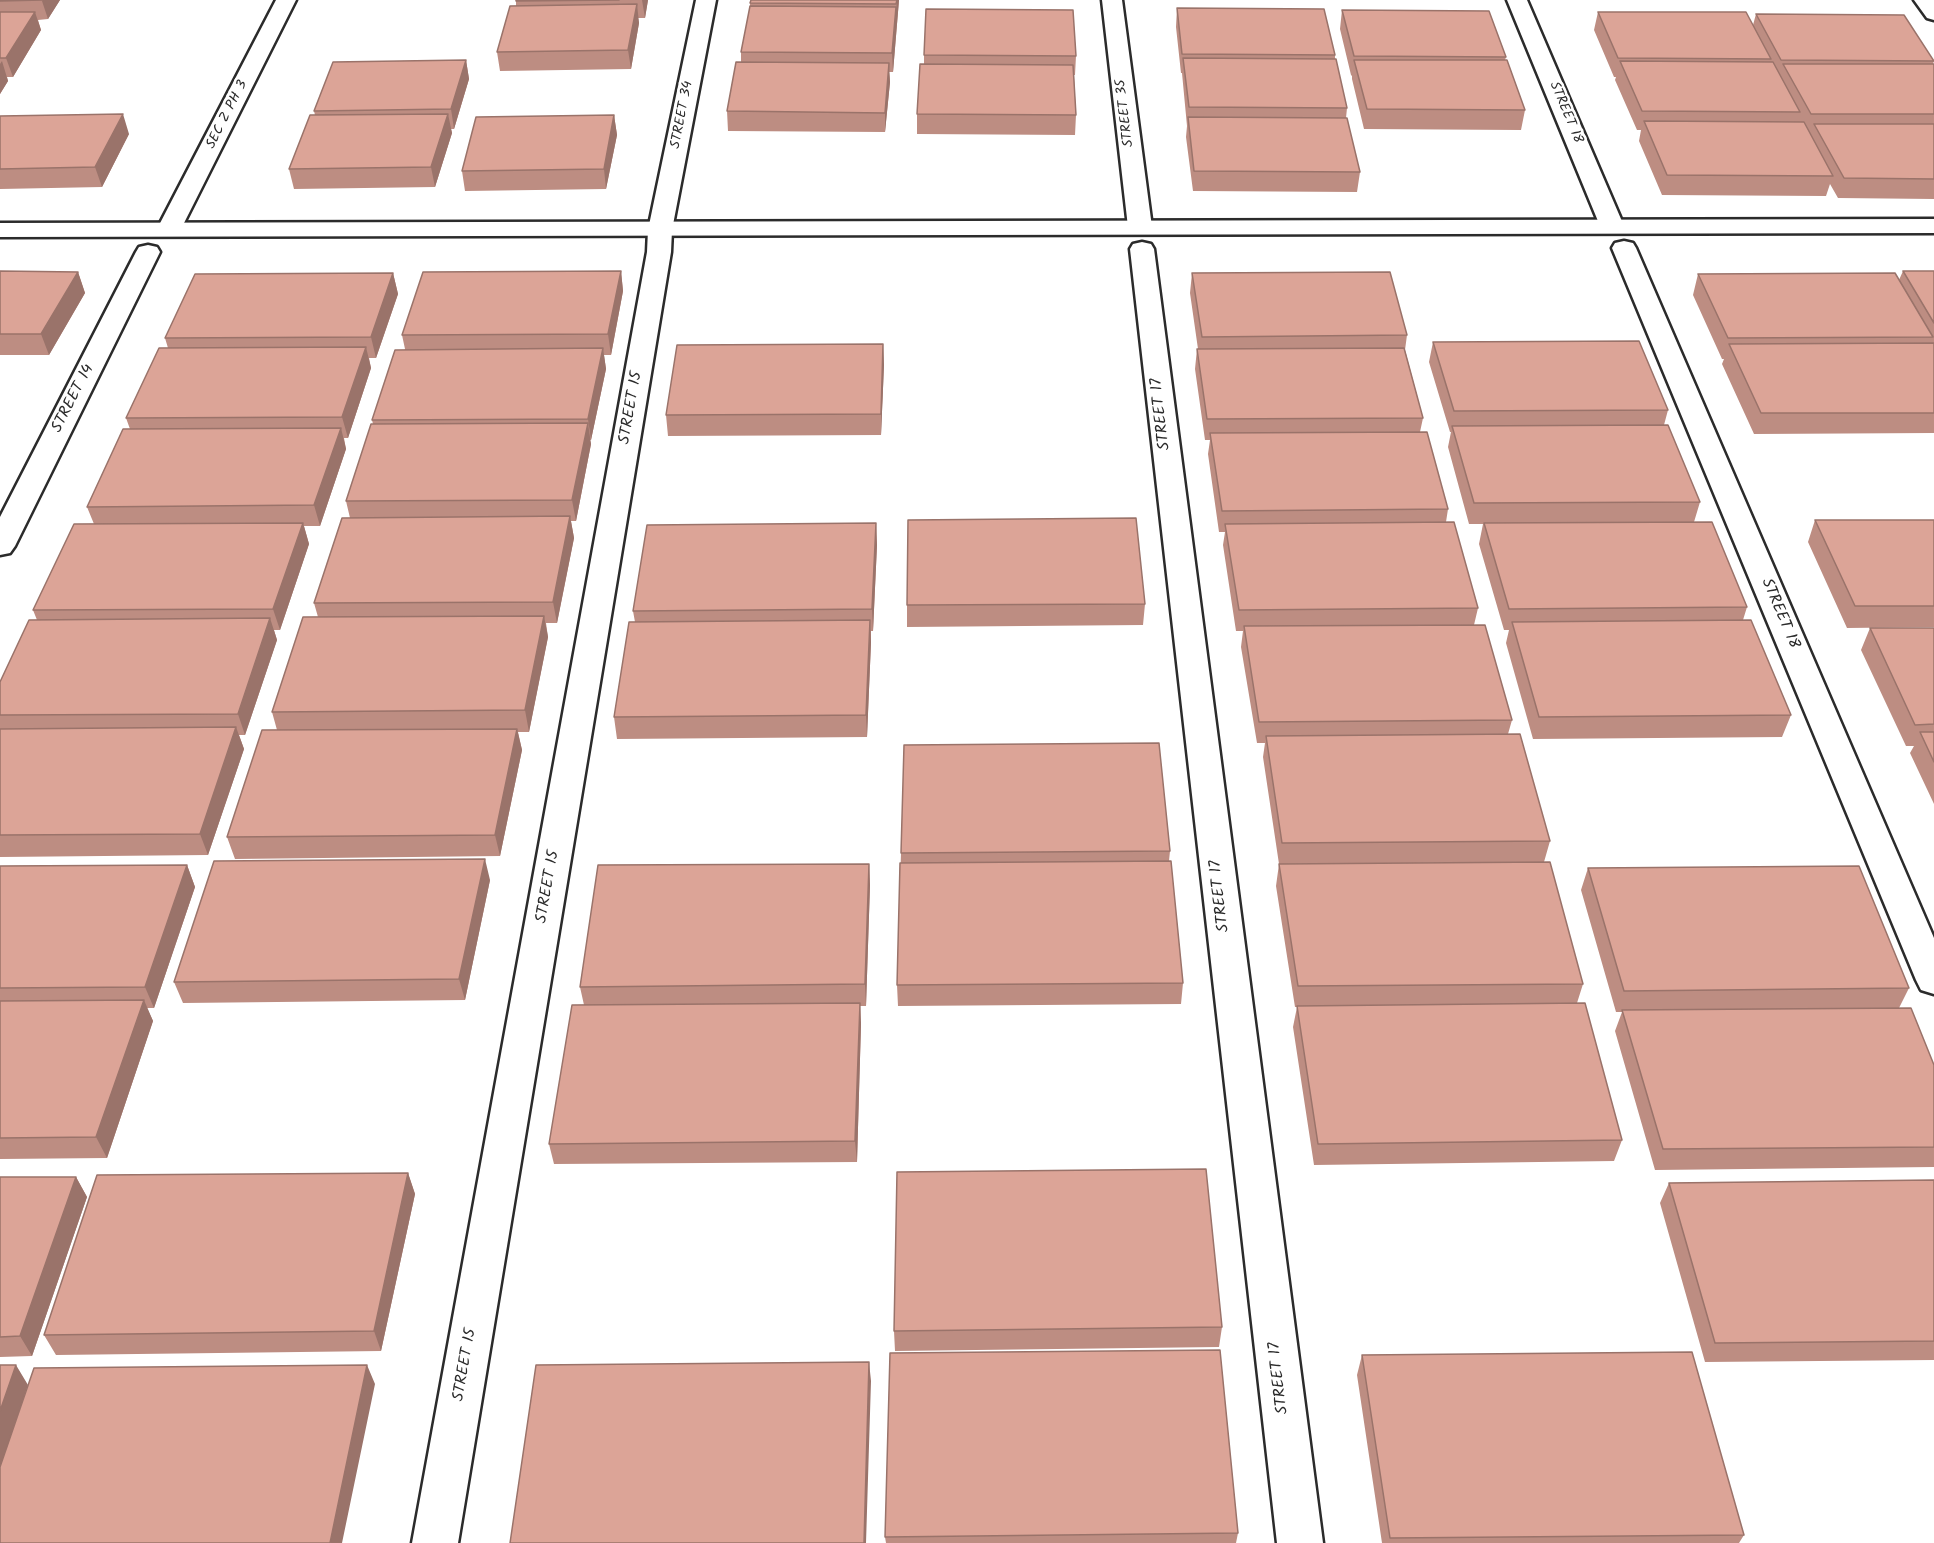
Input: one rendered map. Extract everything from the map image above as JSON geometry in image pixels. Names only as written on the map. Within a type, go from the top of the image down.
[{"type":"street","name":"SEC Z PH 3","points":[[169,229],[286,0]]},
{"type":"street","name":"STREET 34","points":[[659,241],[706,0]]},
{"type":"street","name":"STREET 35","points":[[1112,0],[1141,238]]},
{"type":"street","name":"STREET 18","points":[[1517,0],[1934,980]]},
{"type":"street","points":[[1924,0],[1934,14]]},
{"type":"street","points":[[0,252],[148,252],[659,241],[1618,237],[1934,226]]},
{"type":"street","points":[[0,230],[169,229],[659,241]]},
{"type":"street","points":[[1618,237],[1934,248]]},
{"type":"street","name":"STREET 17","points":[[1141,238],[1300,1543]]},
{"type":"street","name":"STREET 15","points":[[435,1543],[659,241]]},
{"type":"street","name":"STREET 14","points":[[0,546],[148,252]]},
{"type":"building","points":[[516,0],[619,0],[516,1]]},
{"type":"building","points":[[751,0],[897,0],[896,4],[750,3]]},
{"type":"building","points":[[637,4],[628,50],[497,52],[510,6]]},
{"type":"building","points":[[750,6],[896,7],[892,53],[741,52]]},
{"type":"building","points":[[1177,8],[1324,9],[1335,55],[1182,54]]},
{"type":"building","points":[[926,9],[1073,10],[1076,56],[924,55]]},
{"type":"building","points":[[1342,10],[1489,11],[1506,57],[1354,56]]},
{"type":"building","points":[[0,12],[35,12],[6,58],[0,58]]},
{"type":"building","points":[[1598,12],[1746,12],[1771,59],[1618,58]]},
{"type":"building","points":[[1756,14],[1904,15],[1934,61],[1781,60]]},
{"type":"building","points":[[1183,58],[1336,59],[1347,108],[1189,107]]},
{"type":"building","points":[[466,60],[451,109],[314,111],[333,62]]},
{"type":"building","points":[[1354,60],[1507,60],[1525,110],[1367,109]]},
{"type":"building","points":[[1620,61],[1773,62],[1800,112],[1642,111]]},
{"type":"building","points":[[736,62],[889,63],[885,113],[727,111]]},
{"type":"building","points":[[920,64],[1073,65],[1076,115],[917,114]]},
{"type":"building","points":[[1783,64],[1934,64],[1934,114],[1811,114]]},
{"type":"building","points":[[123,114],[95,167],[0,169],[0,116]]},
{"type":"building","points":[[448,114],[431,167],[289,169],[310,115]]},
{"type":"building","points":[[614,115],[604,169],[462,171],[476,117]]},
{"type":"building","points":[[1188,117],[1347,118],[1360,172],[1194,171]]},
{"type":"building","points":[[1644,121],[1804,122],[1833,176],[1667,175]]},
{"type":"building","points":[[1814,124],[1934,124],[1934,179],[1844,178]]},
{"type":"building","points":[[0,271],[78,272],[41,334],[0,334]]},
{"type":"building","points":[[621,271],[608,334],[402,335],[423,272]]},
{"type":"building","points":[[1903,271],[1934,271],[1934,323]]},
{"type":"building","points":[[1390,272],[1407,335],[1202,337],[1192,273]]},
{"type":"building","points":[[393,273],[371,337],[165,338],[195,274]]},
{"type":"building","points":[[1895,273],[1933,337],[1728,338],[1698,274]]},
{"type":"building","points":[[1639,341],[1668,410],[1454,411],[1433,342]]},
{"type":"building","points":[[1934,343],[1934,413],[1761,413],[1729,344]]},
{"type":"building","points":[[883,344],[881,414],[666,415],[677,345]]},
{"type":"building","points":[[366,347],[342,417],[126,418],[159,348]]},
{"type":"building","points":[[603,348],[588,419],[372,420],[395,350]]},
{"type":"building","points":[[1404,348],[1423,418],[1207,419],[1197,349]]},
{"type":"building","points":[[588,423],[572,500],[346,501],[371,424]]},
{"type":"building","points":[[1668,425],[1700,502],[1474,503],[1452,426]]},
{"type":"building","points":[[341,428],[314,505],[87,507],[123,429]]},
{"type":"building","points":[[1427,432],[1448,509],[1222,511],[1210,433]]},
{"type":"building","points":[[570,516],[553,602],[314,603],[342,518]]},
{"type":"building","points":[[1136,518],[1145,604],[907,605],[908,520]]},
{"type":"building","points":[[1815,520],[1934,520],[1934,606],[1855,606]]},
{"type":"building","points":[[1454,522],[1478,608],[1239,610],[1225,524]]},
{"type":"building","points":[[1712,522],[1747,607],[1509,609],[1484,523]]},
{"type":"building","points":[[303,523],[273,609],[33,610],[74,524]]},
{"type":"building","points":[[876,523],[872,609],[633,611],[647,525]]},
{"type":"building","points":[[544,616],[525,710],[272,712],[303,617]]},
{"type":"building","points":[[270,618],[238,714],[0,715],[0,682],[29,620]]},
{"type":"building","points":[[870,620],[866,715],[614,717],[629,622]]},
{"type":"building","points":[[1751,620],[1791,715],[1539,717],[1512,622]]},
{"type":"building","points":[[1485,625],[1512,720],[1259,722],[1244,626]]},
{"type":"building","points":[[1870,628],[1934,628],[1934,724],[1915,725]]},
{"type":"building","points":[[236,727],[200,834],[0,835],[0,729]]},
{"type":"building","points":[[517,729],[495,835],[227,837],[262,730]]},
{"type":"building","points":[[1920,732],[1934,732],[1934,762]]},
{"type":"building","points":[[1520,734],[1550,841],[1282,843],[1266,736]]},
{"type":"building","points":[[1159,743],[1170,851],[901,853],[904,745]]},
{"type":"building","points":[[485,859],[459,979],[174,982],[214,861]]},
{"type":"building","points":[[1171,861],[1183,983],[897,985],[900,863]]},
{"type":"building","points":[[1550,862],[1583,984],[1298,986],[1279,864]]},
{"type":"building","points":[[869,864],[865,984],[580,987],[598,865]]},
{"type":"building","points":[[187,865],[145,987],[0,988],[0,866]]},
{"type":"building","points":[[1859,866],[1909,988],[1624,991],[1588,868]]},
{"type":"building","points":[[144,1000],[96,1137],[0,1138],[0,1001]]},
{"type":"building","points":[[860,1003],[855,1141],[549,1144],[572,1005]]},
{"type":"building","points":[[1585,1003],[1622,1140],[1318,1144],[1297,1006]]},
{"type":"building","points":[[1911,1008],[1934,1065],[1934,1147],[1663,1149],[1622,1010]]},
{"type":"building","points":[[1206,1169],[1222,1327],[894,1331],[897,1172]]},
{"type":"building","points":[[408,1173],[374,1331],[44,1335],[97,1175]]},
{"type":"building","points":[[0,1177],[76,1177],[20,1336],[0,1337]]},
{"type":"building","points":[[1934,1180],[1934,1341],[1715,1343],[1669,1183]]},
{"type":"building","points":[[1220,1350],[1238,1533],[885,1537],[890,1353]]},
{"type":"building","points":[[1692,1352],[1744,1535],[1390,1538],[1362,1355]]},
{"type":"building","points":[[869,1362],[864,1543],[510,1543],[536,1365]]},
{"type":"building","points":[[0,1365],[16,1365],[0,1411]]},
{"type":"building","points":[[367,1365],[330,1543],[0,1543],[0,1467],[34,1368]]}]
